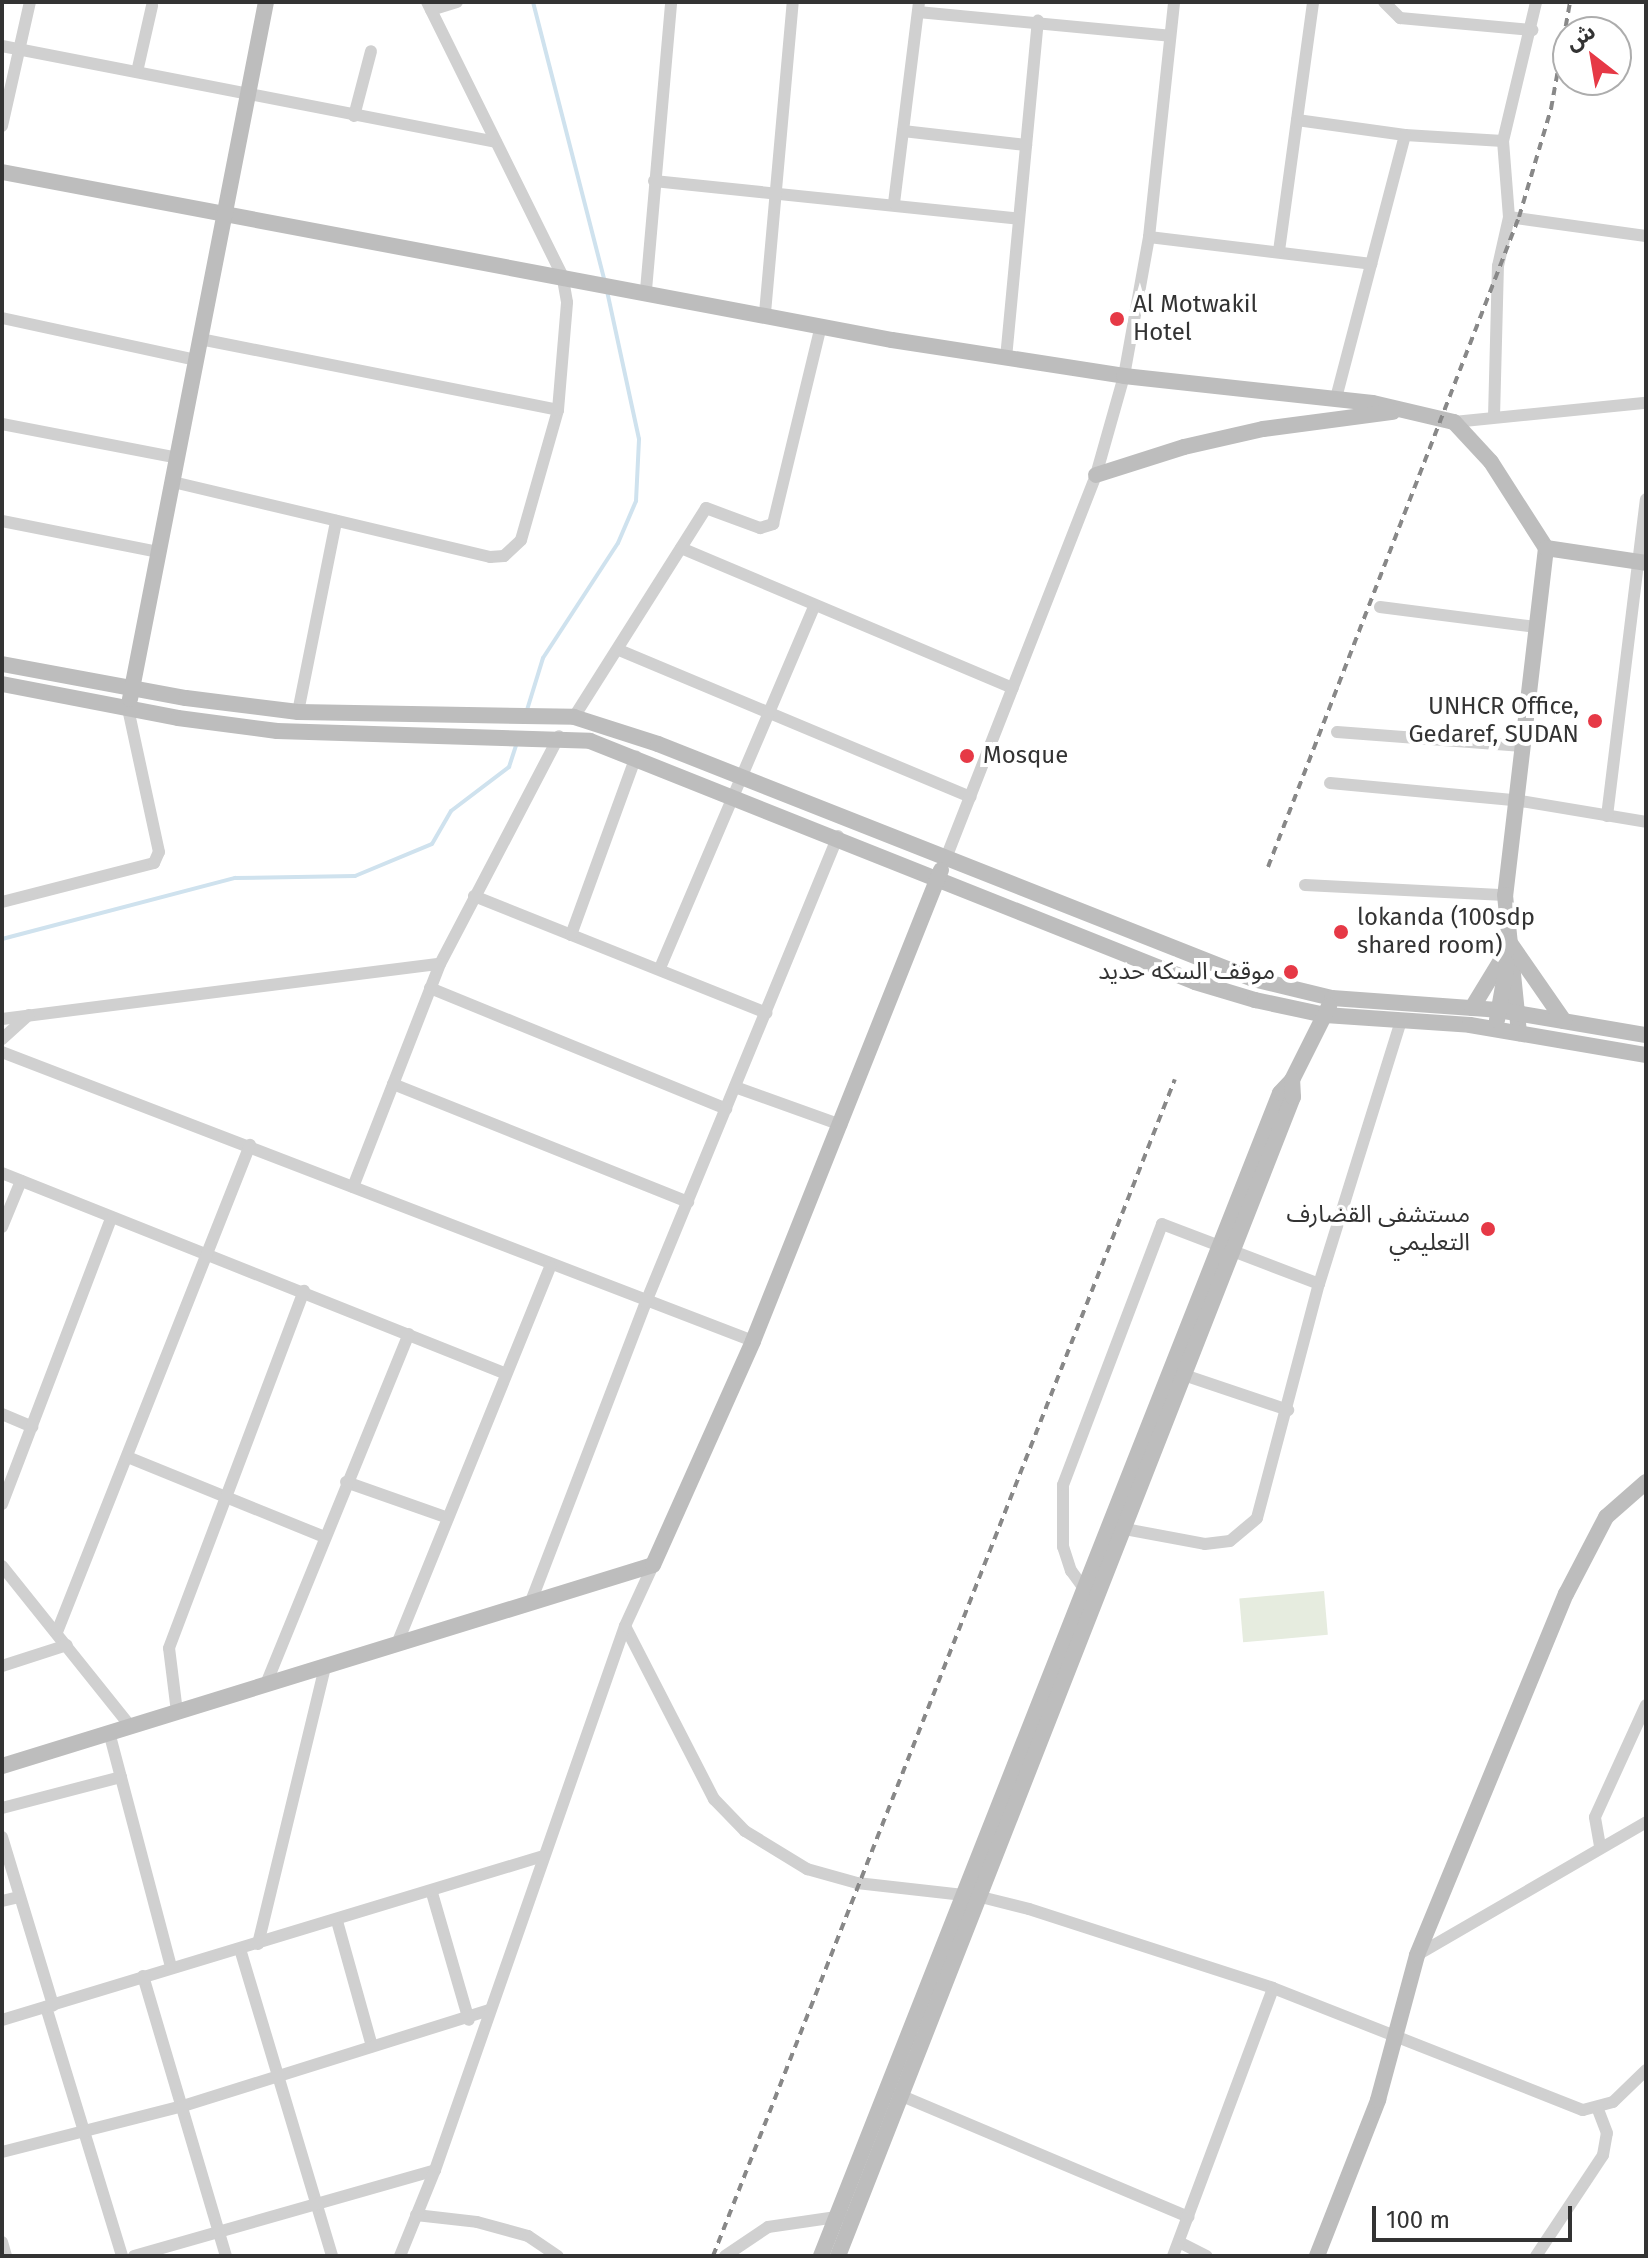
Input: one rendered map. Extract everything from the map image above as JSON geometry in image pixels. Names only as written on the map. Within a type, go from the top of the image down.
[{"type":"main road","points":[[128,709],[266,2]]},
{"type":"main road","points":[[2,172],[1006,358],[1124,376],[1336,398],[1454,422],[1491,462],[1546,548],[1505,895],[1519,1033]]},
{"type":"main road","points":[[1096,475],[1184,447],[1263,429],[1407,410]]},
{"type":"main road","points":[[1546,548],[1642,563]]},
{"type":"main road","points":[[2,664],[132,689],[298,712],[574,717],[738,776],[1181,954],[1253,979],[1332,998],[1498,1010],[1646,1035]]},
{"type":"main road","points":[[2,684],[128,709],[277,731],[559,736],[636,756],[1173,973],[1255,1000],[1325,1015],[1496,1029],[1646,1055]]},
{"type":"main road","points":[[2,1766],[653,1565],[753,1341],[946,858]]},
{"type":"main road","points":[[1472,1008],[1509,948]]},
{"type":"main road","points":[[1496,1029],[1509,948]]},
{"type":"main road","points":[[1509,948],[1564,1021]]},
{"type":"main road","points":[[1173,973],[1181,954]]},
{"type":"main road","points":[[838,2256],[1184,1375],[1280,1093],[1292,1080],[1332,998]]},
{"type":"main road","points":[[821,2256],[1081,1589],[1226,1247]]},
{"type":"main road","points":[[1318,2256],[1374,2110],[1417,1955],[1566,1594],[1606,1517],[1646,1482]]},
{"type":"street","points":[[2,126],[30,2]]},
{"type":"street","points":[[173,482],[490,557],[504,556],[521,540],[558,410],[565,370],[570,276],[496,142],[429,6],[457,2]]},
{"type":"street","points":[[641,289],[671,2]]},
{"type":"street","points":[[765,313],[779,192],[793,2]]},
{"type":"street","points":[[946,858],[1096,475],[1124,376],[1149,237],[1174,2]]},
{"type":"street","points":[[1279,251],[1313,2]]},
{"type":"street","points":[[1384,2],[1400,18],[1532,30]]},
{"type":"street","points":[[1494,417],[1498,266],[1509,217],[1503,141],[1532,30],[1536,2]]},
{"type":"street","points":[[137,72],[152,6]]},
{"type":"street","points":[[894,203],[918,7],[1170,36]]},
{"type":"street","points":[[1006,358],[1038,21]]},
{"type":"street","points":[[2,46],[496,142]]},
{"type":"street","points":[[354,116],[371,51]]},
{"type":"street","points":[[1297,120],[1405,135],[1503,141]]},
{"type":"street","points":[[903,131],[1026,145]]},
{"type":"street","points":[[1336,398],[1405,135]]},
{"type":"street","points":[[654,181],[894,203],[1019,219]]},
{"type":"street","points":[[1509,217],[1646,236]]},
{"type":"street","points":[[1149,237],[1371,264]]},
{"type":"street","points":[[2,318],[196,360]]},
{"type":"street","points":[[574,717],[708,507],[760,528],[773,524],[821,326]]},
{"type":"street","points":[[200,339],[558,410]]},
{"type":"street","points":[[1454,422],[1646,403]]},
{"type":"street","points":[[2,424],[178,458]]},
{"type":"street","points":[[1607,816],[1642,563],[1646,499]]},
{"type":"street","points":[[2,521],[159,552]]},
{"type":"street","points":[[298,712],[336,521]]},
{"type":"street","points":[[681,548],[814,607],[1013,688]]},
{"type":"street","points":[[660,968],[730,794],[814,607]]},
{"type":"street","points":[[1380,607],[1537,627]]},
{"type":"street","points":[[619,650],[971,797]]},
{"type":"street","points":[[2,902],[154,863],[159,852],[128,709]]},
{"type":"street","points":[[1337,732],[1522,746]]},
{"type":"street","points":[[353,1187],[440,964],[559,736]]},
{"type":"street","points":[[571,935],[636,756]]},
{"type":"street","points":[[1330,783],[1515,800],[1646,822]]},
{"type":"street","points":[[530,1604],[646,1302],[838,836]]},
{"type":"street","points":[[1305,885],[1505,895]]},
{"type":"street","points":[[474,896],[766,1013]]},
{"type":"street","points":[[2,1019],[440,964]]},
{"type":"street","points":[[430,988],[726,1109]]},
{"type":"street","points":[[2,1039],[29,1015]]},
{"type":"street","points":[[1125,1529],[1205,1544],[1230,1541],[1257,1518],[1319,1284],[1401,1020]]},
{"type":"street","points":[[2,1052],[250,1145],[550,1267],[753,1341]]},
{"type":"street","points":[[393,1084],[688,1202]]},
{"type":"street","points":[[735,1087],[841,1125]]},
{"type":"street","points":[[57,1632],[130,1458],[250,1145]]},
{"type":"street","points":[[2,1173],[504,1373]]},
{"type":"street","points":[[2,1227],[21,1181]]},
{"type":"street","points":[[2,1504],[111,1219]]},
{"type":"street","points":[[1097,1600],[1081,1589],[1063,1547],[1063,1485],[1156,1239],[1166,1222],[1319,1284]]},
{"type":"street","points":[[397,1644],[504,1373],[550,1267]]},
{"type":"street","points":[[177,1712],[169,1648],[304,1291]]},
{"type":"street","points":[[266,1684],[322,1536],[409,1334]]},
{"type":"street","points":[[1184,1375],[1288,1410]]},
{"type":"street","points":[[2,1414],[32,1427]]},
{"type":"street","points":[[130,1458],[322,1536]]},
{"type":"street","points":[[346,1482],[448,1518]]},
{"type":"street","points":[[400,2256],[435,2170],[625,1626],[653,1565]]},
{"type":"street","points":[[2,1566],[130,1726]]},
{"type":"street","points":[[625,1626],[714,1799],[745,1831],[807,1869],[857,1883],[981,1897],[1273,1988],[1583,2110],[1598,2109],[1613,2102],[1646,2070]]},
{"type":"street","points":[[2,1666],[67,1645]]},
{"type":"street","points":[[258,1944],[325,1666]]},
{"type":"street","points":[[1600,1846],[1595,1817],[1646,1705]]},
{"type":"street","points":[[109,1732],[171,1967]]},
{"type":"street","points":[[2,1808],[121,1777]]},
{"type":"street","points":[[1417,1955],[1646,1822]]},
{"type":"street","points":[[2,1837],[122,2256]]},
{"type":"street","points":[[2,2020],[171,1967],[432,1893],[543,1856]]},
{"type":"street","points":[[432,1893],[469,2020]]},
{"type":"street","points":[[2,1901],[20,1897]]},
{"type":"street","points":[[337,1921],[372,2046]]},
{"type":"street","points":[[240,1949],[332,2256]]},
{"type":"street","points":[[143,1976],[226,2256]]},
{"type":"street","points":[[1173,2256],[1273,1988]]},
{"type":"street","points":[[2,2152],[183,2106],[372,2046],[469,2020],[489,2010]]},
{"type":"street","points":[[902,2096],[1189,2217]]},
{"type":"street","points":[[1536,2256],[1603,2155],[1607,2133],[1598,2109]]},
{"type":"street","points":[[134,2256],[315,2207],[435,2170]]},
{"type":"street","points":[[416,2215],[477,2222],[528,2236],[558,2256]]},
{"type":"street","points":[[725,2256],[768,2227],[854,2216]]},
{"type":"street","points":[[2,2242],[6,2256]]},
{"type":"street","points":[[1179,2242],[1207,2256]]},
{"type":"shaded area","points":[[1324,1591],[1328,1635],[1243,1642],[1239,1598]]},
{"type":"waterway","points":[[533,2],[605,282]]},
{"type":"waterway","points":[[527,710],[543,658],[618,543],[636,501],[639,439],[607,291]]},
{"type":"waterway","points":[[2,939],[235,878],[355,876],[432,844],[451,811],[509,767],[517,742]]},
{"type":"railway","points":[[1268,867],[1519,217],[1551,109],[1570,2]]},
{"type":"railway","points":[[713,2256],[1175,1079]]},
{"type":"place","name":"Al Motwakil Hotel","points":[[1117,319]]},
{"type":"place","name":"UNHCR Office, Gedaref, SUDAN","points":[[1595,721]]},
{"type":"place","name":"Mosque","points":[[967,756]]},
{"type":"place","name":"lokanda (100sdp shared room)","points":[[1341,932]]},
{"type":"place","name":"موقف السكه حديد","points":[[1291,972]]},
{"type":"place","name":"مستشفى القضارف التعليمي","points":[[1488,1229]]}]
